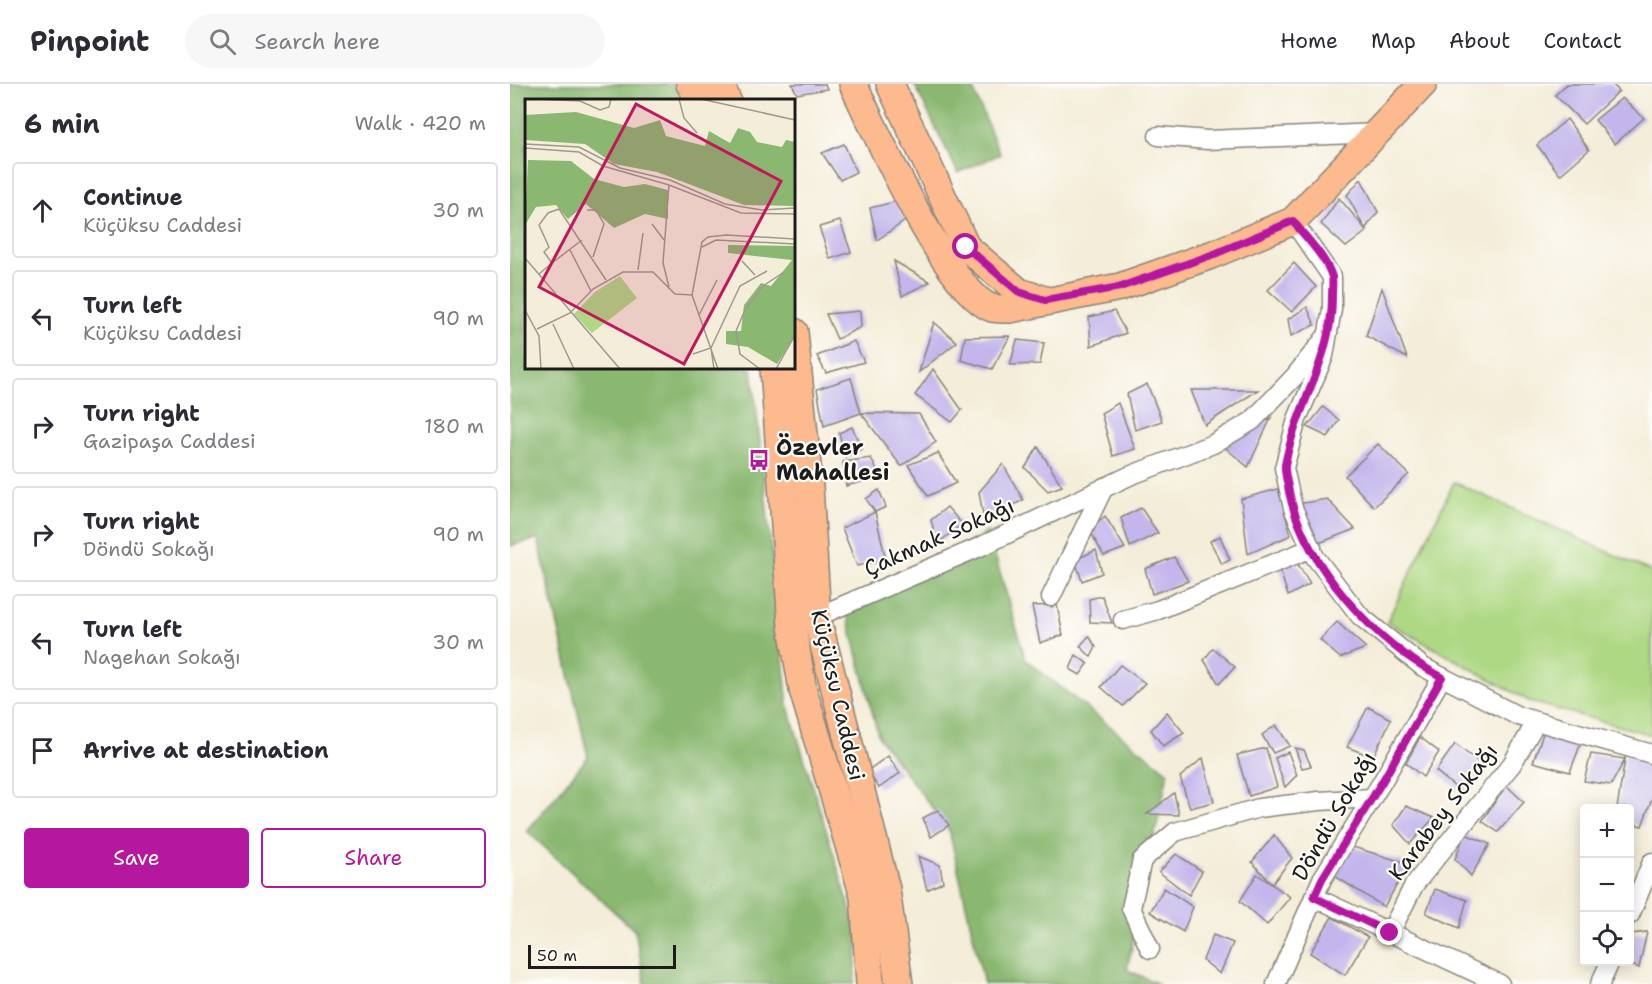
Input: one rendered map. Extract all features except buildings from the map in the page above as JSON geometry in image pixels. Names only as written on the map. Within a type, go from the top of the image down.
[{"type":"main road","points":[[690,84],[699,99]]},
{"type":"main road","points":[[720,84],[727,99]]},
{"type":"main road","points":[[853,84],[915,210],[944,259],[973,295],[992,308],[1010,309],[1045,300],[1120,287],[1212,255],[1293,221],[1379,133],[1423,84]]},
{"type":"main road","points":[[890,84],[966,247],[1019,292],[1045,300]]},
{"type":"main road","name":"Küçüksu Caddesi","points":[[795,342],[809,486],[817,618],[886,889],[899,984]]},
{"type":"main road","name":"Küçüksu Caddesi","points":[[774,369],[785,559],[792,626],[803,690],[864,897],[870,984]]},
{"type":"street","points":[[1158,136],[1208,140],[1379,133]]},
{"type":"street","points":[[1293,221],[1332,277],[1332,309],[1324,356],[1297,419],[1284,468],[1293,508],[1312,548],[1360,616],[1423,667],[1518,717],[1652,753]]},
{"type":"street","name":"Çakmak Sokağı","points":[[792,626],[817,618],[982,546],[1164,461],[1213,444],[1252,421],[1295,376],[1328,335]]},
{"type":"street","points":[[1051,597],[1104,488]]},
{"type":"street","points":[[1123,620],[1158,610],[1312,548]]},
{"type":"street","name":"Döndü Sokağı","points":[[1276,984],[1322,879],[1442,677]]},
{"type":"street","name":"Karabey Sokağı","points":[[1390,933],[1414,885],[1512,764],[1536,722]]},
{"type":"street","points":[[1150,949],[1131,908],[1143,860],[1175,832],[1259,808],[1372,798]]},
{"type":"street","points":[[1630,912],[1652,861]]},
{"type":"street","points":[[1314,897],[1500,984]]},
{"type":"street","points":[[1600,984],[1608,966]]},
{"type":"green space","points":[[510,84],[679,84],[686,99],[525,99],[525,369],[752,369],[788,706],[859,937],[854,984],[645,984],[635,931],[527,831],[588,757],[538,539],[510,546]]},
{"type":"green space","points":[[914,84],[971,84],[1000,154],[958,173]]},
{"type":"green space","points":[[1454,482],[1652,572],[1652,735],[1531,702],[1387,622]]},
{"type":"green space","points":[[988,532],[1026,660],[1168,772],[1127,970],[1159,984],[984,984],[949,830],[879,738],[846,610]]},
{"type":"place","name":"Özevler Mahallesi","points":[[759,460]]},
{"type":"route","points":[[966,247],[1019,292],[1045,300],[1120,287],[1212,255],[1293,221],[1318,254],[1332,277],[1332,309],[1324,356],[1297,419],[1284,468],[1293,508],[1316,557],[1360,616],[1423,667],[1442,677],[1382,782],[1322,879],[1314,897],[1390,933]]}]
